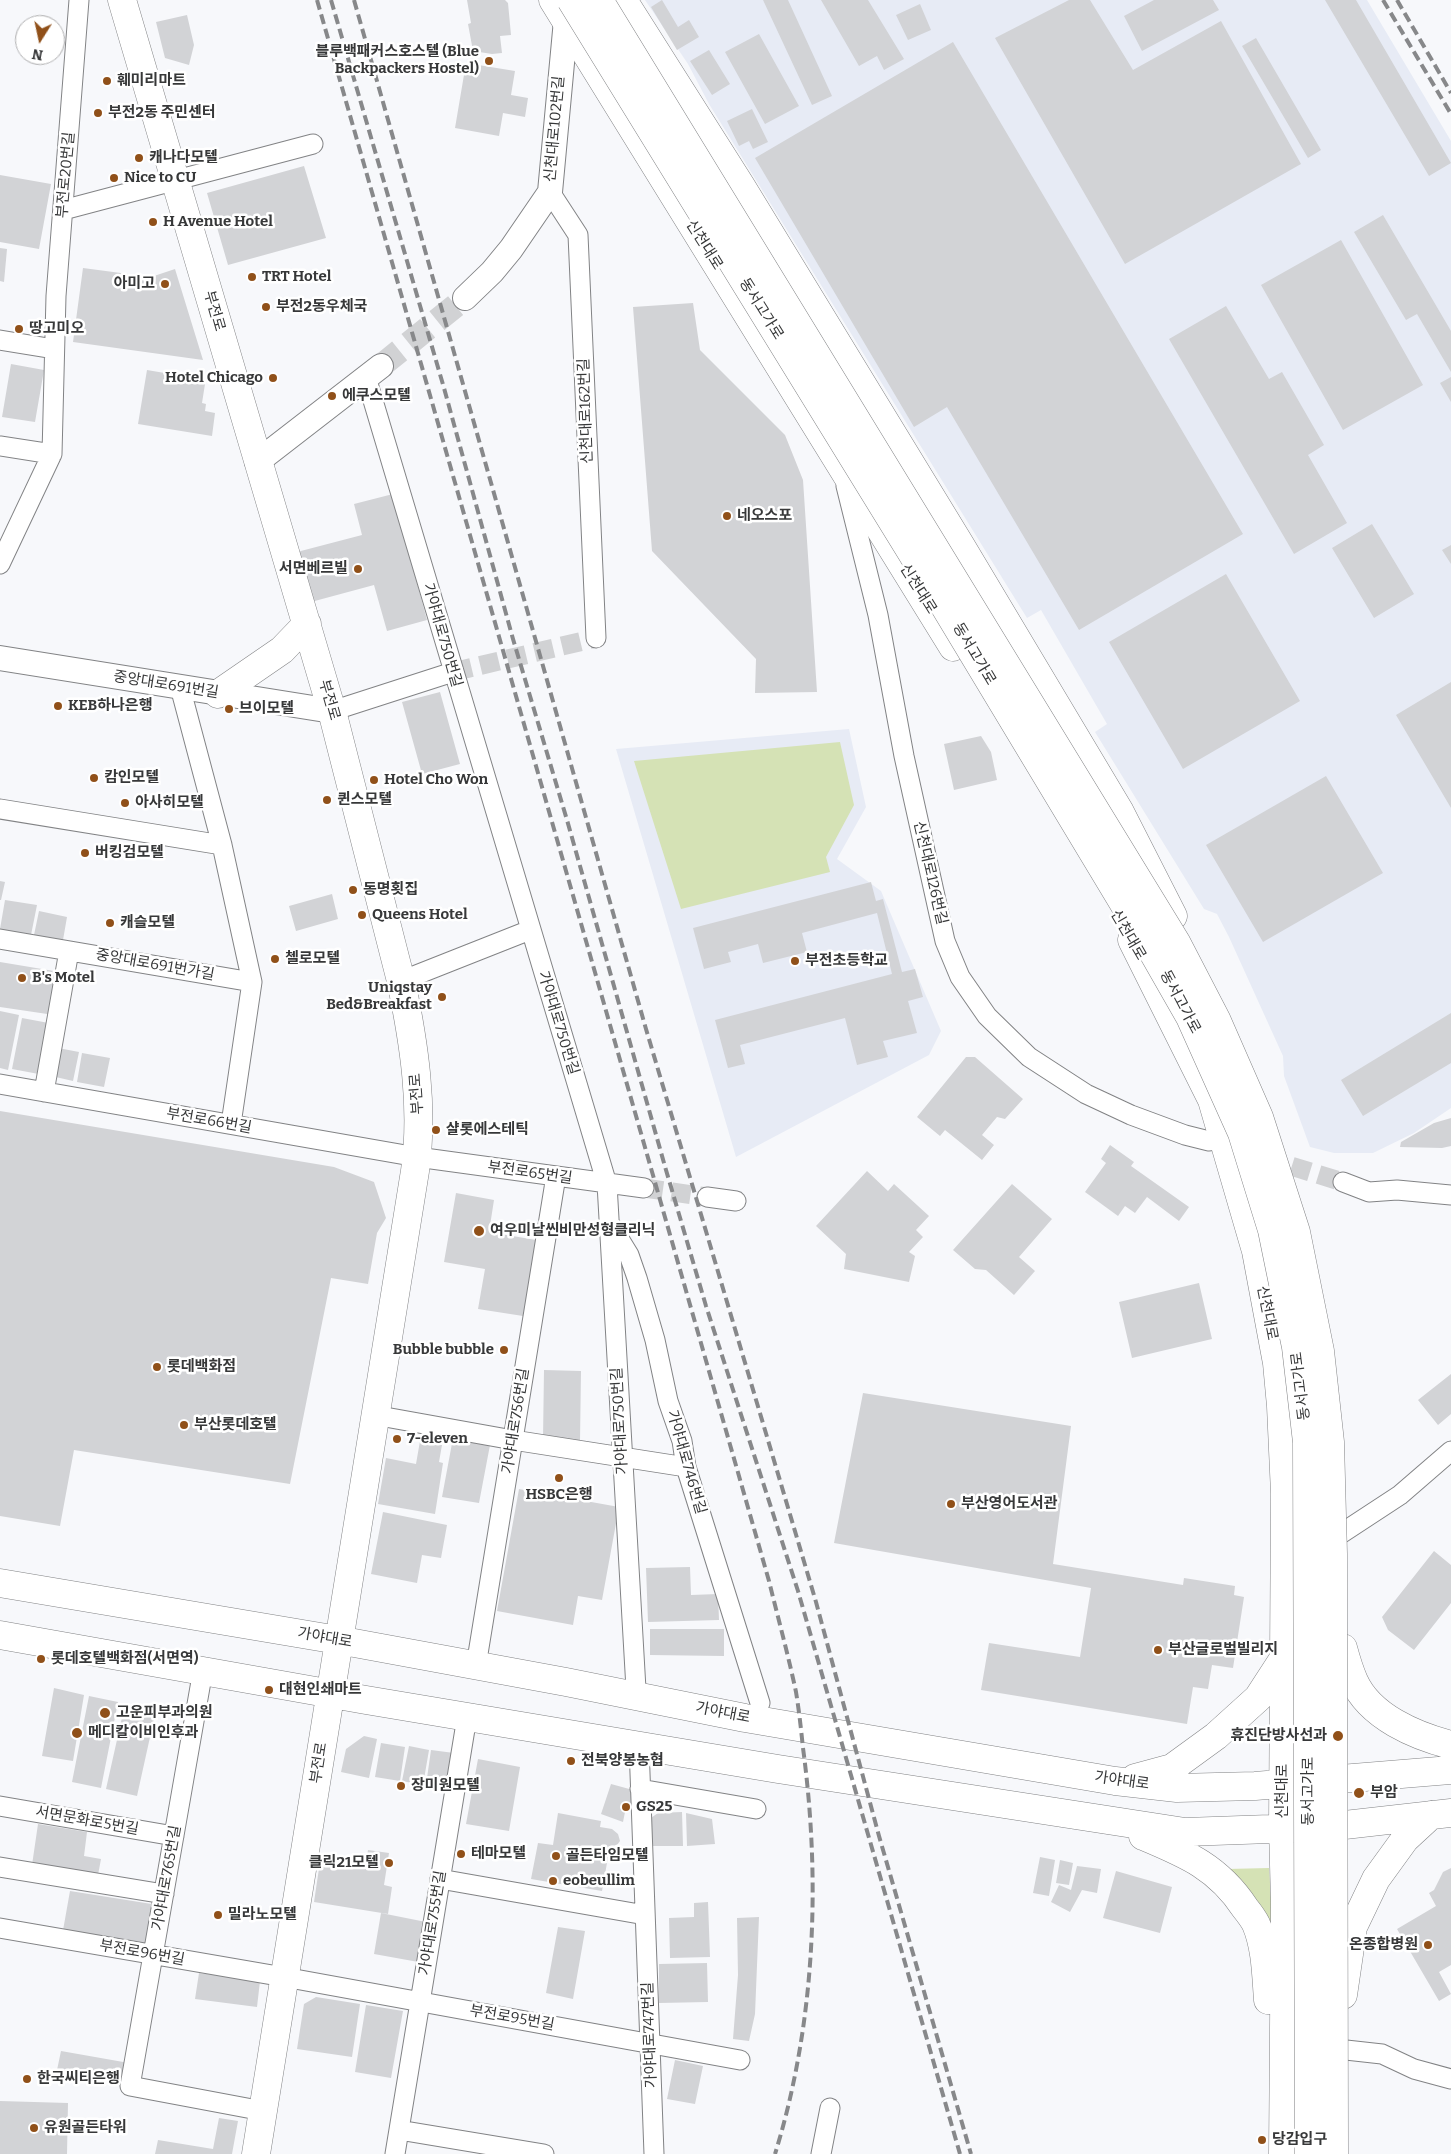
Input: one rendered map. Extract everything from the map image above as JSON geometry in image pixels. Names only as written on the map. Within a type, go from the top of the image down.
[{"type":"main road","name":"부전로","points":[[122,0],[332,711],[401,980],[410,1025],[419,1109],[417,1157],[256,2154]]},
{"type":"main road","name":"동서고가로","points":[[599,0],[1176,942],[1216,1021],[1259,1117],[1296,1232],[1320,1351],[1330,1442],[1333,1564],[1334,2154]]},
{"type":"main road","points":[[622,0],[741,186],[1120,812],[1254,1077],[1282,1150],[1306,1228],[1322,1304],[1335,1402],[1343,1648],[1342,1825],[1343,1995],[1346,2050],[1345,2154]]},
{"type":"main road","name":"동서고가로","points":[[564,5],[942,602],[1150,947],[1190,1017],[1242,1133],[1272,1230],[1292,1327],[1307,1442],[1309,2154]]},
{"type":"main road","name":"신천대로","points":[[564,5],[842,468],[1139,952],[1212,1100],[1256,1251],[1277,1363],[1281,1406],[1285,1493],[1283,1785],[1285,1902],[1284,2154]]},
{"type":"main road","points":[[218,694],[282,650],[307,624]]},
{"type":"main road","name":"가야대로","points":[[0,1583],[338,1640],[745,1718],[1115,1781],[1176,1788],[1283,1785],[1451,1770]]},
{"type":"main road","points":[[0,1636],[203,1670],[330,1694],[649,1747],[748,1776],[831,1792],[901,1802],[1099,1818],[1185,1832],[1342,1825],[1441,1814]]},
{"type":"main road","points":[[1343,1648],[1354,1682],[1368,1701],[1406,1729],[1451,1745]]},
{"type":"main road","points":[[564,1682],[760,1703],[909,1729],[1011,1752],[1115,1781],[1130,1780],[1172,1768],[1216,1736],[1258,1698],[1284,1658]]},
{"type":"main road","points":[[1343,1995],[1353,1926],[1376,1879],[1405,1839],[1441,1814]]},
{"type":"main road","points":[[1099,1818],[1180,1851],[1209,1868],[1236,1894],[1256,1923],[1265,1958],[1273,2053],[1284,2096]]},
{"type":"street","name":"부전로20번길","points":[[2,554],[52,454],[56,296],[79,0]]},
{"type":"street","name":"신천대로102번길","points":[[465,298],[492,272],[550,192],[564,5]]},
{"type":"street","points":[[63,210],[313,144]]},
{"type":"street","name":"신천대로162번길","points":[[550,192],[578,235],[596,638]]},
{"type":"street","points":[[0,340],[54,349]]},
{"type":"street","points":[[257,462],[374,372]]},
{"type":"street","name":"가야대로750번길","points":[[374,372],[453,672],[607,1184],[636,1689]]},
{"type":"street","points":[[0,446],[52,454]]},
{"type":"street","name":"신천대로126번길","points":[[842,468],[878,615],[904,756],[945,940],[960,977],[987,1016],[1029,1057],[1086,1094],[1184,1135],[1209,1141]]},
{"type":"street","name":"중앙대로691번길","points":[[0,658],[332,711]]},
{"type":"street","points":[[332,711],[453,672]]},
{"type":"street","points":[[180,687],[222,845],[252,982],[231,1124]]},
{"type":"street","points":[[0,810],[222,845]]},
{"type":"street","points":[[401,980],[530,930]]},
{"type":"street","name":"중앙대로691번가길","points":[[0,939],[252,982]]},
{"type":"street","points":[[44,1092],[63,950]]},
{"type":"street","name":"부전로66번길","points":[[0,1084],[417,1157]]},
{"type":"street","name":"부전로65번길","points":[[417,1157],[644,1188]]},
{"type":"street","name":"가야대로756번길","points":[[476,1666],[556,1176]]},
{"type":"street","points":[[1343,1182],[1369,1192],[1396,1190],[1451,1195]]},
{"type":"street","points":[[707,1197],[736,1201]]},
{"type":"street","name":"가야대로746번길","points":[[609,1222],[629,1255],[637,1278],[655,1340],[668,1401],[682,1441],[686,1467],[760,1703]]},
{"type":"street","points":[[374,1415],[513,1440],[686,1467]]},
{"type":"street","points":[[1339,1535],[1400,1495],[1451,1451]]},
{"type":"street","name":"가야대로765번길","points":[[203,1670],[130,2086],[263,2111]]},
{"type":"street","name":"가야대로755번길","points":[[395,2154],[467,1717]]},
{"type":"street","name":"가야대로747번길","points":[[649,1747],[640,1790],[654,2154]]},
{"type":"street","points":[[640,1790],[756,1809]]},
{"type":"street","name":"서면문화로5번길","points":[[0,1806],[174,1836]]},
{"type":"street","points":[[0,1867],[164,1894]]},
{"type":"street","points":[[440,1879],[645,1915]]},
{"type":"street","name":"부전로96번길","points":[[0,1928],[284,1977]]},
{"type":"street","name":"부전로95번길","points":[[284,1977],[740,2060]]},
{"type":"street","points":[[1346,2050],[1382,2054],[1414,2069],[1451,2079]]},
{"type":"street","points":[[821,2154],[830,2108]]},
{"type":"street","points":[[399,2130],[544,2154]]},
{"type":"shaded area","points":[[645,0],[1367,0],[1451,141],[1451,1108],[1414,1133],[1373,1153],[1334,1153],[1310,1147],[1284,1076],[1283,1056],[1229,937],[1217,914],[1204,909],[1095,732],[1107,724],[1041,610],[1027,618],[709,104],[688,64]]},
{"type":"shaded area","name":"부전초등학교","points":[[849,729],[866,807],[837,859],[881,891],[941,1031],[929,1055],[736,1157],[616,749]]},
{"type":"green space","points":[[840,742],[854,805],[826,857],[830,872],[681,909],[634,761]]},
{"type":"green space","points":[[1269,1868],[1273,1927],[1266,1930],[1260,1910],[1252,1896],[1227,1869]]},
{"type":"building","points":[[467,0],[505,0],[508,3],[511,35],[500,36],[502,53],[492,54],[473,51],[468,24],[471,23]]},
{"type":"building","points":[[662,0],[678,27],[689,20],[699,37],[677,50],[651,7]]},
{"type":"building","points":[[763,0],[788,0],[832,96],[812,105]]},
{"type":"building","points":[[821,0],[868,0],[904,59],[884,70],[877,56],[859,66]]},
{"type":"building","points":[[1069,0],[1090,0],[1133,70],[1221,21],[1301,164],[1125,264],[995,38]]},
{"type":"building","points":[[1154,0],[1213,0],[1219,10],[1142,51],[1124,16]]},
{"type":"building","points":[[1325,0],[1356,0],[1451,163],[1429,176]]},
{"type":"building","points":[[920,4],[931,30],[908,40],[896,15]]},
{"type":"building","points":[[187,15],[194,45],[189,65],[165,58],[156,22]]},
{"type":"building","points":[[759,34],[799,106],[765,124],[725,52]]},
{"type":"building","points":[[1256,38],[1321,150],[1308,158],[1242,46]]},
{"type":"building","points":[[953,42],[1243,534],[1079,630],[947,407],[914,427],[755,158]]},
{"type":"building","points":[[709,50],[730,84],[712,95],[690,61]]},
{"type":"building","points":[[466,63],[515,71],[511,95],[528,98],[525,117],[503,113],[499,136],[455,128]]},
{"type":"building","points":[[752,109],[768,142],[753,149],[749,141],[739,146],[727,121]]},
{"type":"building","points":[[304,166],[326,238],[228,265],[207,193]]},
{"type":"building","points":[[0,175],[51,184],[39,249],[0,242]]},
{"type":"building","points":[[1383,215],[1451,331],[1451,372],[1417,314],[1406,320],[1354,232]]},
{"type":"building","points":[[1341,240],[1423,385],[1343,430],[1261,285]]},
{"type":"building","points":[[0,248],[7,249],[4,282],[0,281]]},
{"type":"building","points":[[83,268],[151,277],[175,269],[203,360],[73,342]]},
{"type":"building","name":"네오스포","points":[[693,303],[700,350],[785,435],[803,480],[817,692],[755,693],[756,659],[652,551],[633,307]]},
{"type":"building","points":[[1226,306],[1269,379],[1282,372],[1324,445],[1308,455],[1347,523],[1294,554],[1169,339]]},
{"type":"building","points":[[11,364],[44,370],[35,422],[2,417]]},
{"type":"building","points":[[147,370],[194,378],[194,382],[205,384],[202,403],[206,404],[205,411],[215,413],[212,436],[138,424]]},
{"type":"building","points":[[1451,377],[1451,402],[1440,383]]},
{"type":"building","name":"서면베르빌","points":[[393,494],[427,620],[387,631],[374,585],[311,602],[297,552],[362,535],[354,504]]},
{"type":"building","points":[[1372,524],[1414,594],[1374,618],[1332,548]]},
{"type":"building","points":[[1451,545],[1451,564],[1442,550]]},
{"type":"building","points":[[1226,574],[1300,701],[1183,769],[1109,642]]},
{"type":"building","points":[[1451,682],[1451,808],[1396,715]]},
{"type":"building","points":[[440,692],[460,764],[422,774],[402,702]]},
{"type":"building","points":[[981,736],[991,752],[997,780],[954,790],[944,744]]},
{"type":"building","points":[[1326,776],[1383,873],[1263,942],[1206,845]]},
{"type":"building","points":[[0,881],[5,882],[1,900],[0,900]]},
{"type":"building","points":[[871,882],[876,901],[883,899],[902,972],[915,969],[923,997],[908,1001],[917,1033],[883,1041],[888,1057],[857,1065],[845,1018],[740,1045],[745,1064],[728,1068],[715,1020],[892,974],[877,913],[802,933],[807,952],[763,963],[758,944],[728,952],[731,962],[704,969],[693,928]]},
{"type":"building","points":[[332,894],[338,919],[296,931],[289,906]]},
{"type":"building","points":[[5,900],[37,905],[31,935],[0,929]]},
{"type":"building","points":[[39,911],[67,917],[63,940],[34,935]]},
{"type":"building","points":[[0,962],[60,972],[54,1015],[0,1007]]},
{"type":"building","points":[[0,1011],[19,1015],[8,1070],[0,1068]]},
{"type":"building","points":[[1451,1013],[1451,1063],[1363,1116],[1341,1080]]},
{"type":"building","points":[[22,1018],[54,1024],[44,1075],[12,1069]]},
{"type":"building","points":[[53,1047],[79,1052],[73,1081],[47,1075]]},
{"type":"building","points":[[82,1053],[110,1058],[104,1087],[77,1082]]},
{"type":"building","points":[[966,1057],[975,1057],[1023,1099],[1005,1119],[997,1117],[982,1135],[994,1145],[982,1160],[945,1130],[940,1136],[917,1117]]},
{"type":"building","name":"롯데백화점","points":[[0,1111],[334,1167],[374,1182],[386,1218],[377,1233],[368,1284],[331,1278],[290,1484],[74,1450],[60,1526],[0,1516]]},
{"type":"building","points":[[1451,1118],[1451,1146],[1442,1148],[1400,1147],[1401,1142],[1434,1123]]},
{"type":"building","points":[[1110,1145],[1134,1162],[1131,1166],[1189,1207],[1179,1221],[1147,1197],[1135,1213],[1125,1206],[1118,1216],[1085,1192],[1106,1163],[1101,1159]]},
{"type":"building","points":[[867,1171],[888,1191],[894,1184],[929,1216],[916,1230],[923,1237],[909,1252],[915,1256],[909,1282],[844,1269],[846,1254],[816,1226]]},
{"type":"building","points":[[1012,1184],[1052,1219],[1019,1257],[1035,1271],[1014,1295],[986,1270],[975,1269],[953,1250]]},
{"type":"building","points":[[456,1193],[494,1200],[489,1232],[536,1240],[523,1316],[478,1309],[485,1269],[444,1262]]},
{"type":"building","points":[[1199,1283],[1212,1339],[1132,1358],[1119,1302]]},
{"type":"building","points":[[544,1370],[581,1371],[580,1441],[543,1439]]},
{"type":"building","points":[[1451,1374],[1451,1414],[1438,1425],[1418,1400]]},
{"type":"building","points":[[863,1393],[1071,1426],[1053,1564],[1183,1585],[1184,1578],[1235,1586],[1234,1595],[1244,1597],[1233,1668],[1212,1665],[1208,1689],[1193,1687],[1187,1724],[981,1690],[989,1643],[1080,1657],[1091,1588],[834,1543]]},
{"type":"building","points":[[453,1438],[490,1445],[479,1503],[442,1497]]},
{"type":"building","points":[[420,1441],[442,1445],[439,1462],[443,1463],[435,1514],[378,1504],[386,1458],[416,1464]]},
{"type":"building","points":[[519,1489],[619,1507],[602,1600],[578,1596],[573,1625],[497,1611]]},
{"type":"building","points":[[383,1512],[447,1525],[441,1558],[422,1555],[417,1583],[371,1574]]},
{"type":"building","points":[[1434,1551],[1451,1565],[1451,1603],[1414,1650],[1388,1630],[1382,1617]]},
{"type":"building","points":[[690,1567],[691,1595],[718,1594],[719,1620],[648,1622],[646,1568]]},
{"type":"building","points":[[650,1629],[724,1629],[724,1656],[650,1655]]},
{"type":"building","points":[[54,1688],[84,1695],[73,1761],[42,1756]]},
{"type":"building","points":[[89,1696],[118,1702],[101,1788],[72,1782]]},
{"type":"building","points":[[125,1704],[156,1710],[137,1796],[106,1789]]},
{"type":"building","points":[[364,1736],[377,1739],[369,1778],[341,1772],[346,1749]]},
{"type":"building","points":[[381,1743],[405,1747],[400,1781],[375,1777]]},
{"type":"building","points":[[409,1746],[429,1750],[423,1785],[402,1781]]},
{"type":"building","points":[[431,1750],[454,1753],[449,1788],[426,1785]]},
{"type":"building","points":[[478,1759],[520,1767],[509,1831],[466,1824]]},
{"type":"building","points":[[611,1784],[633,1790],[638,1808],[625,1812],[623,1822],[601,1814]]},
{"type":"building","points":[[682,1812],[683,1846],[650,1846],[648,1820],[658,1813]]},
{"type":"building","points":[[558,1813],[601,1821],[600,1827],[612,1829],[618,1834],[620,1841],[617,1845],[610,1846],[602,1891],[531,1879],[538,1843],[553,1845]]},
{"type":"building","points":[[686,1813],[712,1819],[715,1844],[687,1846]]},
{"type":"building","points":[[38,1824],[87,1832],[84,1856],[101,1859],[98,1875],[32,1865]]},
{"type":"building","points":[[368,1850],[389,1853],[384,1885],[392,1887],[388,1914],[314,1902],[321,1855],[366,1862]]},
{"type":"building","points":[[1040,1857],[1055,1860],[1049,1896],[1033,1893]]},
{"type":"building","points":[[1060,1860],[1073,1863],[1069,1885],[1056,1883]]},
{"type":"building","points":[[1077,1866],[1101,1869],[1097,1893],[1082,1890],[1070,1912],[1051,1902],[1059,1885],[1071,1890]]},
{"type":"building","name":"온종합병원","points":[[1451,1868],[1451,1965],[1439,1972],[1451,1994],[1439,2001],[1397,1929],[1436,1906],[1429,1893],[1434,1890],[1443,1872]]},
{"type":"building","points":[[1116,1871],[1172,1887],[1160,1933],[1103,1918]]},
{"type":"building","points":[[70,1891],[158,1905],[152,1940],[138,1948],[62,1936]]},
{"type":"building","points":[[708,1902],[710,1957],[670,1958],[669,1918],[694,1917],[694,1903]]},
{"type":"building","points":[[381,1913],[431,1923],[424,1963],[374,1954]]},
{"type":"building","points":[[759,1917],[755,2014],[749,2041],[733,2039],[738,1975],[737,1918]]},
{"type":"building","points":[[558,1927],[585,1931],[573,1999],[546,1993]]},
{"type":"building","points":[[707,1963],[708,2002],[659,2003],[659,1964]]},
{"type":"building","points":[[199,1973],[260,1981],[257,2007],[195,1999]]},
{"type":"building","points":[[316,1997],[360,2004],[352,2057],[297,2049],[304,2004]]},
{"type":"building","points":[[366,2005],[403,2011],[391,2078],[355,2072]]},
{"type":"building","points":[[61,2051],[129,2063],[125,2081],[57,2070]]},
{"type":"building","points":[[675,2060],[703,2066],[695,2104],[667,2099]]},
{"type":"building","name":"유원골든타워","points":[[0,2101],[68,2103],[67,2154],[0,2154]]},
{"type":"building","points":[[219,2118],[238,2121],[232,2154],[155,2154],[158,2140],[213,2149]]},
{"type":"tunnel","points":[[381,366],[465,298]]},
{"type":"tunnel","points":[[453,672],[596,638]]},
{"type":"tunnel","points":[[1265,1158],[1343,1182]]},
{"type":"tunnel","points":[[644,1188],[707,1197]]},
{"type":"railway","points":[[317,0],[769,1581],[796,1692],[809,1799],[812,1850],[811,1953],[799,2055],[775,2154]]},
{"type":"railway","points":[[331,0],[444,388],[513,639],[567,820],[666,1170],[706,1306],[798,1591],[960,2154]]},
{"type":"railway","points":[[354,0],[646,1029],[816,1602],[879,1836],[971,2154]]},
{"type":"railway","points":[[1383,0],[1451,114]]},
{"type":"railway","points":[[1397,0],[1451,93]]},
{"type":"place","name":"블루백패커스호스텔 (Blue Backpackers Hostel)","points":[[489,61]]},
{"type":"place","name":"훼미리마트","points":[[107,81]]},
{"type":"place","name":"부전2동 주민센터","points":[[98,113]]},
{"type":"place","name":"캐나다모텔","points":[[139,158]]},
{"type":"place","name":"Nice to CU","points":[[114,178]]},
{"type":"place","name":"H Avenue Hotel","points":[[153,222]]},
{"type":"place","name":"TRT Hotel","points":[[252,277]]},
{"type":"place","name":"아미고","points":[[165,284]]},
{"type":"place","name":"부전2동우체국","points":[[266,307]]},
{"type":"place","name":"땅고미오","points":[[19,329]]},
{"type":"place","name":"Hotel Chicago","points":[[273,378]]},
{"type":"place","name":"에쿠스모텔","points":[[332,396]]},
{"type":"place","name":"네오스포","points":[[727,516]]},
{"type":"place","name":"서면베르빌","points":[[358,569]]},
{"type":"place","name":"KEB하나은행","points":[[58,706]]},
{"type":"place","name":"브이모텔","points":[[229,709]]},
{"type":"place","name":"캄인모텔","points":[[94,778]]},
{"type":"place","name":"Hotel Cho Won","points":[[374,780]]},
{"type":"place","name":"퀸스모텔","points":[[327,800]]},
{"type":"place","name":"아사히모텔","points":[[125,803]]},
{"type":"place","name":"버킹검모텔","points":[[85,853]]},
{"type":"place","name":"동명횟집","points":[[353,890]]},
{"type":"place","name":"Queens Hotel","points":[[362,915]]},
{"type":"place","name":"캐슬모텔","points":[[110,923]]},
{"type":"place","name":"첼로모텔","points":[[275,959]]},
{"type":"place","name":"부전초등학교","points":[[795,961]]},
{"type":"place","name":"B's Motel","points":[[22,978]]},
{"type":"place","name":"Uniqstay Bed&Breakfast","points":[[442,997]]},
{"type":"place","name":"샬롯에스테틱","points":[[436,1130]]},
{"type":"place","name":"여우미날씬비만성형클리닉","points":[[479,1231]]},
{"type":"place","name":"Bubble bubble","points":[[504,1350]]},
{"type":"place","name":"롯데백화점","points":[[157,1367]]},
{"type":"place","name":"부산롯데호텔","points":[[184,1425]]},
{"type":"place","name":"7-eleven","points":[[397,1439]]},
{"type":"place","name":"HSBC은행","points":[[559,1478]]},
{"type":"place","name":"부산영어도서관","points":[[951,1504]]},
{"type":"place","name":"부산글로벌빌리지","points":[[1158,1650]]},
{"type":"place","name":"롯데호텔백화점(서면역)","points":[[41,1659]]},
{"type":"place","name":"대현인쇄마트","points":[[269,1690]]},
{"type":"place","name":"고운피부과의원","points":[[105,1713]]},
{"type":"place","name":"메디칼이비인후과","points":[[77,1733]]},
{"type":"place","name":"휴진단방사선과","points":[[1338,1736]]},
{"type":"place","name":"전북양봉농협","points":[[571,1761]]},
{"type":"place","name":"장미원모텔","points":[[401,1786]]},
{"type":"place","name":"부암","points":[[1359,1793]]},
{"type":"place","name":"GS25","points":[[626,1807]]},
{"type":"place","name":"테마모텔","points":[[461,1854]]},
{"type":"place","name":"골든타임모텔","points":[[556,1856]]},
{"type":"place","name":"클릭21모텔","points":[[389,1863]]},
{"type":"place","name":"eobeullim","points":[[553,1881]]},
{"type":"place","name":"밀라노모텔","points":[[218,1915]]},
{"type":"place","name":"온종합병원","points":[[1428,1945]]},
{"type":"place","name":"한국씨티은행","points":[[27,2079]]},
{"type":"place","name":"유원골든타워","points":[[34,2128]]},
{"type":"place","name":"당감입구","points":[[1262,2140]]}]
